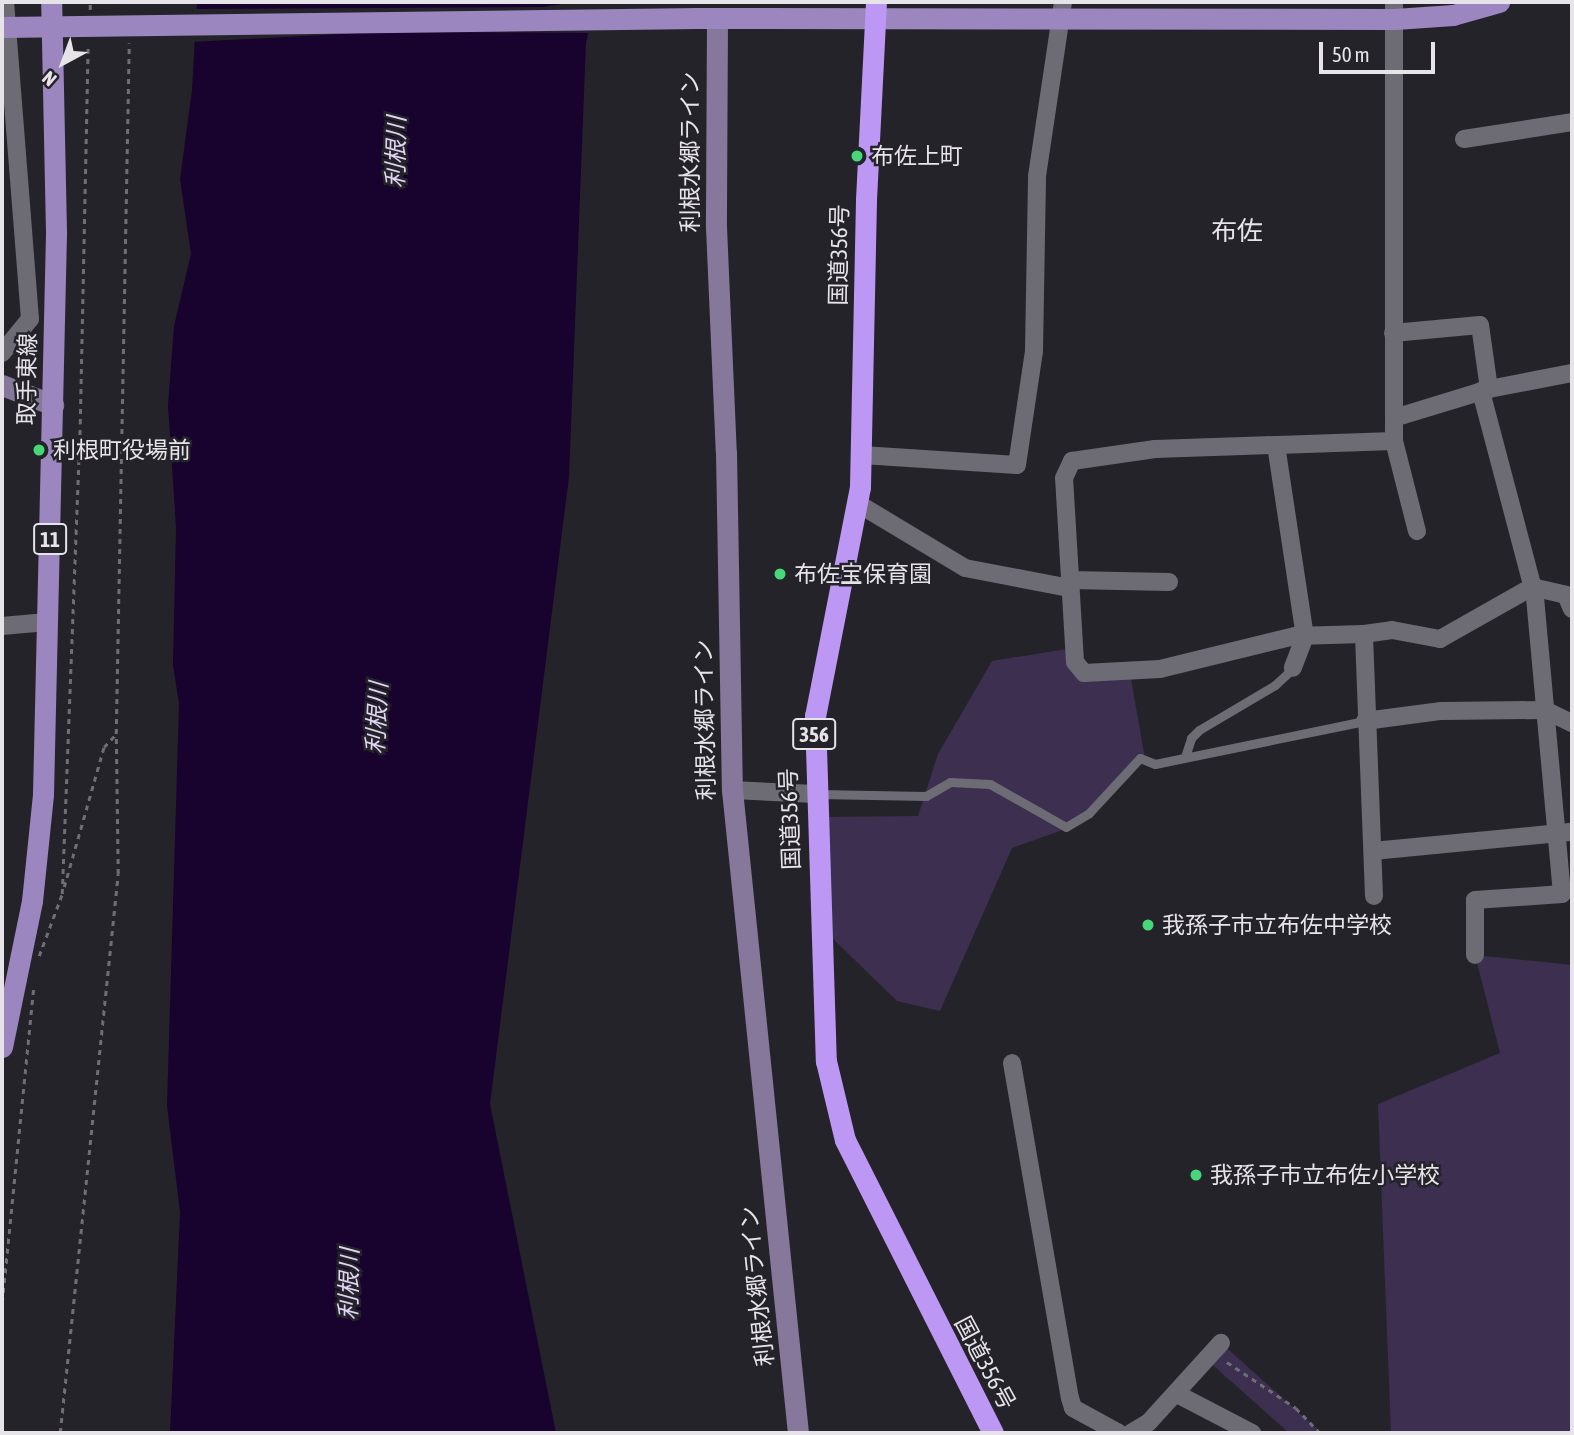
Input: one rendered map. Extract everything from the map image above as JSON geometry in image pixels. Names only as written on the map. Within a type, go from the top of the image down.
[{"type":"highway","name":"国道356号","points":[[876,2],[866,200],[862,456],[857,503],[819,681],[815,794],[822,1000],[834,1105],[880,1216],[993,1433]]},
{"type":"main road","name":"取手東線","points":[[2,1047],[38,851],[47,622],[44,27],[51,2]]},
{"type":"main road","points":[[2,27],[87,28],[710,13],[748,20],[1098,22],[1394,10],[1453,15],[1499,2]]},
{"type":"main road","name":"利根水郷ライン","points":[[710,13],[726,452],[732,790],[798,1433]]},
{"type":"main road","points":[[2,385],[47,403]]},
{"type":"street","points":[[2,353],[30,318],[5,51],[5,2]]},
{"type":"street","points":[[862,456],[1017,465],[1034,351],[1037,176],[1063,2]]},
{"type":"street","points":[[1394,10],[1394,441],[1417,531]]},
{"type":"street","points":[[1464,139],[1572,122]]},
{"type":"street","points":[[2,175],[17,187]]},
{"type":"street","points":[[1393,334],[1480,325],[1485,390],[1532,587],[1545,710],[1564,833],[1567,894],[1475,900],[1475,955]]},
{"type":"street","points":[[1394,418],[1485,390],[1572,373]]},
{"type":"street","points":[[1394,441],[1155,449],[1072,461],[1064,478],[1075,662],[1084,673],[1160,669],[1305,636],[1392,630],[1440,639],[1532,587],[1566,595],[1572,609]]},
{"type":"street","points":[[1276,445],[1305,636],[1293,668]]},
{"type":"street","points":[[857,503],[965,568],[1070,584],[1169,582]]},
{"type":"street","points":[[2,626],[47,622]]},
{"type":"street","points":[[1364,634],[1364,721],[1374,896]]},
{"type":"street","points":[[1364,721],[1441,711],[1545,710],[1572,723]]},
{"type":"street","points":[[732,790],[815,794]]},
{"type":"street","points":[[1373,851],[1564,833]]},
{"type":"street","points":[[1012,1063],[1069,1398],[1073,1408],[1119,1433]]},
{"type":"street","points":[[1130,1433],[1177,1394],[1221,1343]]},
{"type":"street","points":[[1177,1394],[1244,1431]]},
{"type":"lane","points":[[1185,757],[1199,730],[1275,685],[1293,668]]},
{"type":"lane","points":[[815,794],[926,796],[950,782],[990,784],[1066,827],[1089,813],[1140,758],[1155,764],[1364,721]]},
{"type":"path","points":[[62,894],[80,437],[87,28],[90,2]]},
{"type":"path","points":[[60,1433],[118,874],[116,734],[129,42]]},
{"type":"path","points":[[30,318],[33,377],[47,403]]},
{"type":"path","points":[[48,941],[104,747],[116,734]]},
{"type":"path","points":[[2,1303],[34,985]]},
{"type":"path","points":[[1221,1343],[1223,1359],[1296,1408],[1320,1433]]},
{"type":"shaded area","points":[[1079,647],[1089,673],[1130,673],[1145,759],[1071,827],[1012,848],[940,1011],[897,1001],[830,936],[825,817],[918,816],[938,754],[992,661]]},
{"type":"shaded area","points":[[1475,955],[1572,965],[1572,1433],[1391,1433],[1378,1104],[1500,1053]]},
{"type":"shaded area","points":[[1221,1343],[1322,1433],[1289,1433],[1207,1360]]},
{"type":"water","name":"利根川","points":[[197,2],[596,2],[586,43],[569,477],[490,1104],[556,1433],[170,1433],[180,1212],[167,1106],[179,704],[173,665],[176,527],[168,405],[174,326],[191,254],[180,179],[192,90]]},
{"type":"pier","points":[[600,2],[592,33],[378,32],[191,42],[193,9],[542,7]]},
{"type":"place","name":"布佐上町","points":[[857,156]]},
{"type":"place","name":"利根町役場前","points":[[39,450]]},
{"type":"place","name":"布佐宝保育園","points":[[780,574]]},
{"type":"place","name":"我孫子市立布佐中学校","points":[[1148,925]]},
{"type":"place","name":"我孫子市立布佐小学校","points":[[1196,1175]]},
{"type":"district","name":"布佐","points":[[1237,232]]}]
